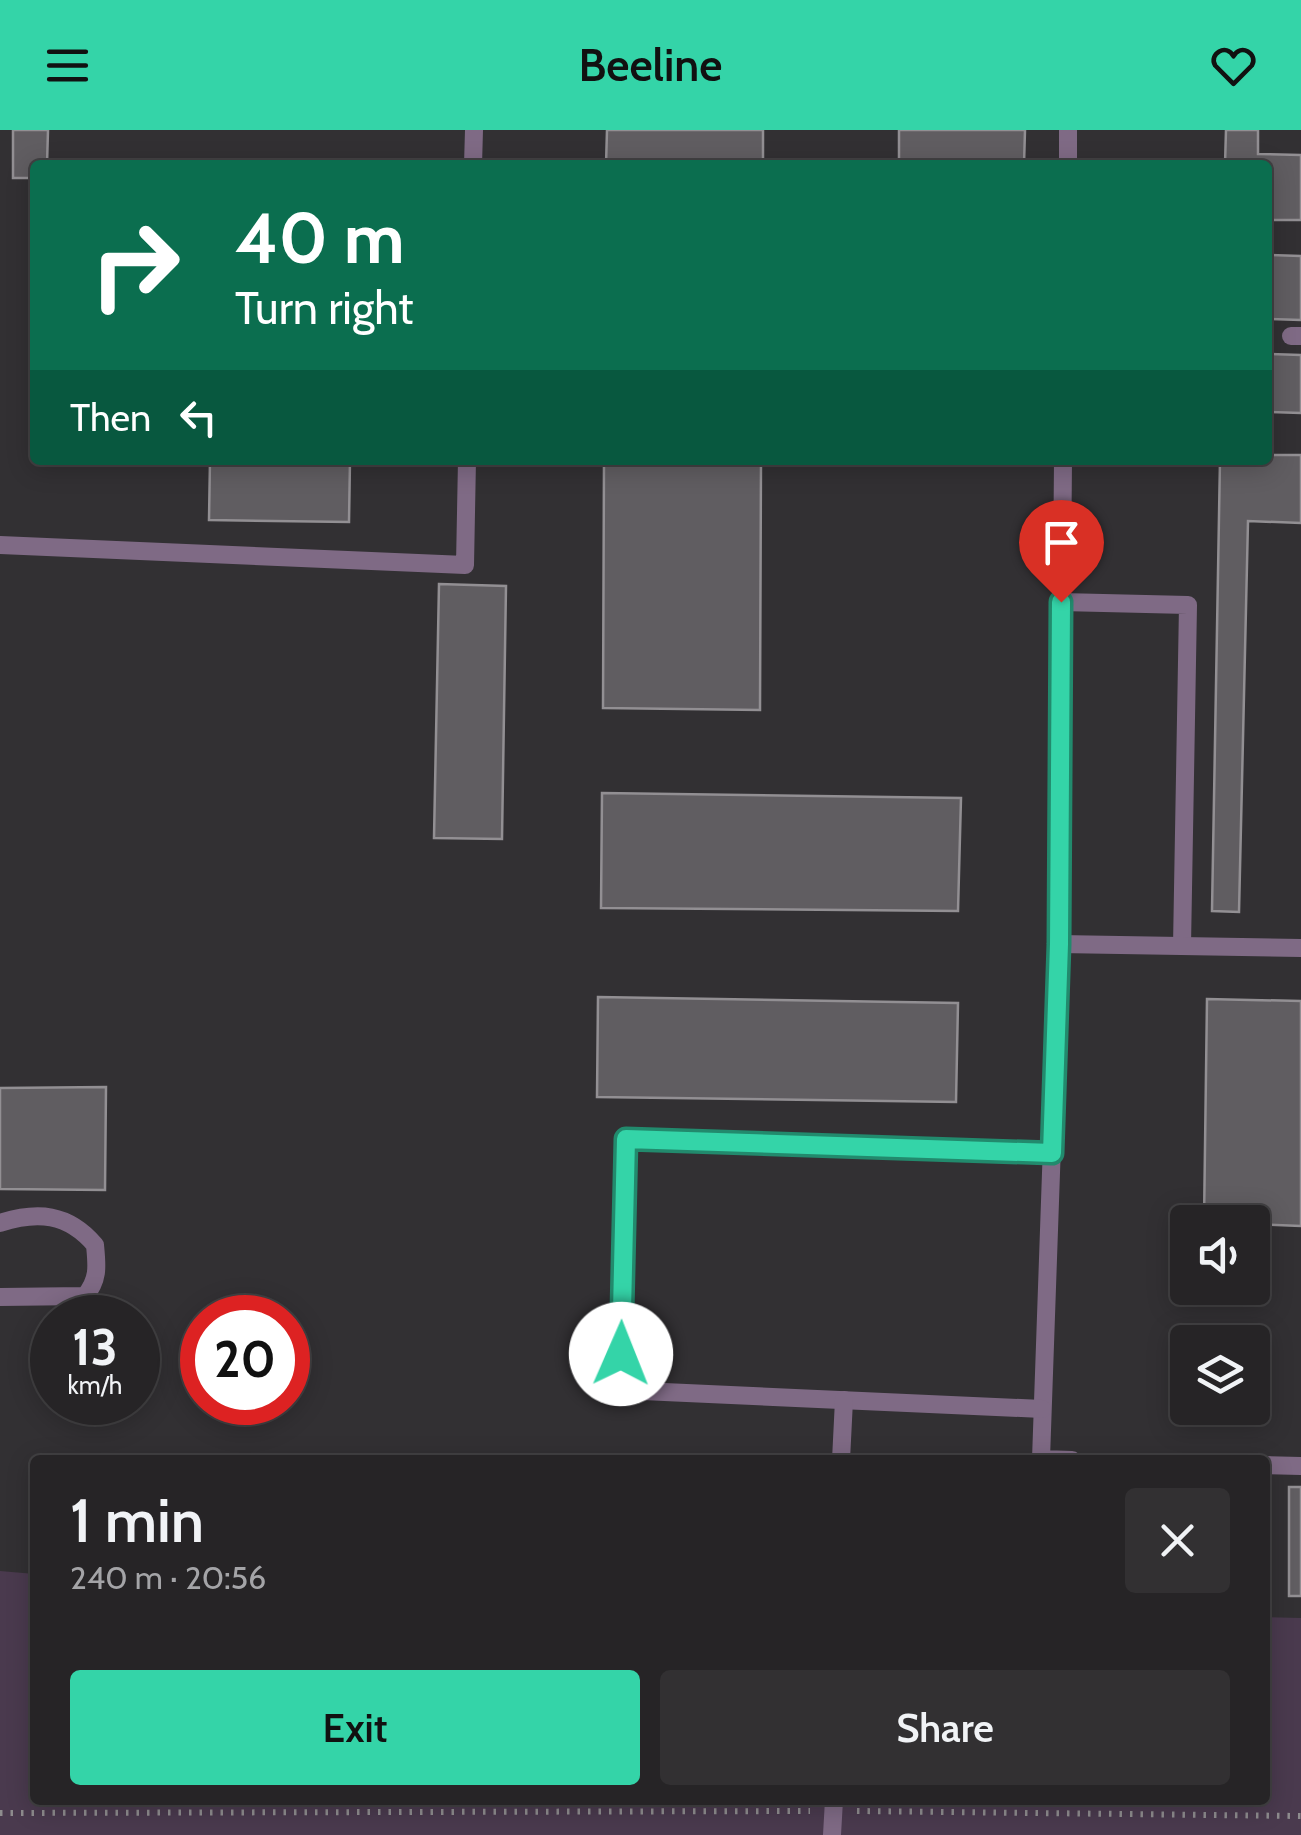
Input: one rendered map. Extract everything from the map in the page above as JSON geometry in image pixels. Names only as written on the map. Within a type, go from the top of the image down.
[{"type":"lane","points":[[473,160],[474,130]]},
{"type":"lane","points":[[1068,130],[1068,160]]},
{"type":"lane","points":[[0,545],[465,565],[467,465]]},
{"type":"lane","points":[[1041,1455],[1059,944],[1063,465]]},
{"type":"lane","points":[[1061,602],[1188,605],[1182,946]]},
{"type":"lane","points":[[1059,944],[1301,948]]},
{"type":"lane","points":[[1042,1409],[620,1390],[626,1139],[1052,1153]]},
{"type":"lane","points":[[0,1223],[31,1213],[64,1221],[95,1245],[98,1269],[96,1283],[86,1296],[0,1297]]},
{"type":"lane","points":[[841,1455],[844,1400]]},
{"type":"lane","points":[[1270,1465],[1301,1466]]},
{"type":"lane","points":[[832,1835],[834,1806]]},
{"type":"path","points":[[0,1813],[834,1806],[1301,1816]]},
{"type":"shaded area","points":[[0,1571],[30,1574],[30,1805],[1270,1805],[1270,1617],[1301,1618],[1301,1835],[0,1835]]},
{"type":"building","points":[[13,130],[48,130],[47,160],[30,160],[30,178],[13,178]]},
{"type":"building","points":[[607,130],[763,130],[763,160],[606,160]]},
{"type":"building","points":[[899,130],[1025,130],[1024,160],[899,160]]},
{"type":"building","points":[[1226,130],[1258,130],[1258,154],[1301,155],[1301,220],[1272,220],[1272,160],[1225,160]]},
{"type":"building","points":[[1272,255],[1301,256],[1301,320],[1272,319]]},
{"type":"building","points":[[1272,354],[1301,355],[1301,413],[1272,412]]},
{"type":"building","points":[[1272,455],[1301,455],[1301,523],[1248,521],[1239,912],[1212,911],[1220,465],[1272,465]]},
{"type":"building","points":[[210,465],[350,465],[349,522],[209,520]]},
{"type":"building","points":[[604,465],[761,465],[760,710],[603,708]]},
{"type":"building","points":[[439,584],[506,586],[502,839],[434,838]]},
{"type":"building","points":[[602,793],[961,798],[958,911],[601,908]]},
{"type":"building","points":[[598,997],[958,1003],[956,1102],[597,1097]]},
{"type":"building","points":[[1207,999],[1301,1001],[1301,1226],[1270,1225],[1270,1205],[1204,1205]]},
{"type":"building","points":[[106,1087],[105,1190],[0,1189],[0,1088]]},
{"type":"building","points":[[1289,1487],[1301,1487],[1301,1596],[1289,1596]]},
{"type":"route","points":[[621,1354],[626,1139],[1052,1153],[1059,944],[1061,602]]}]
